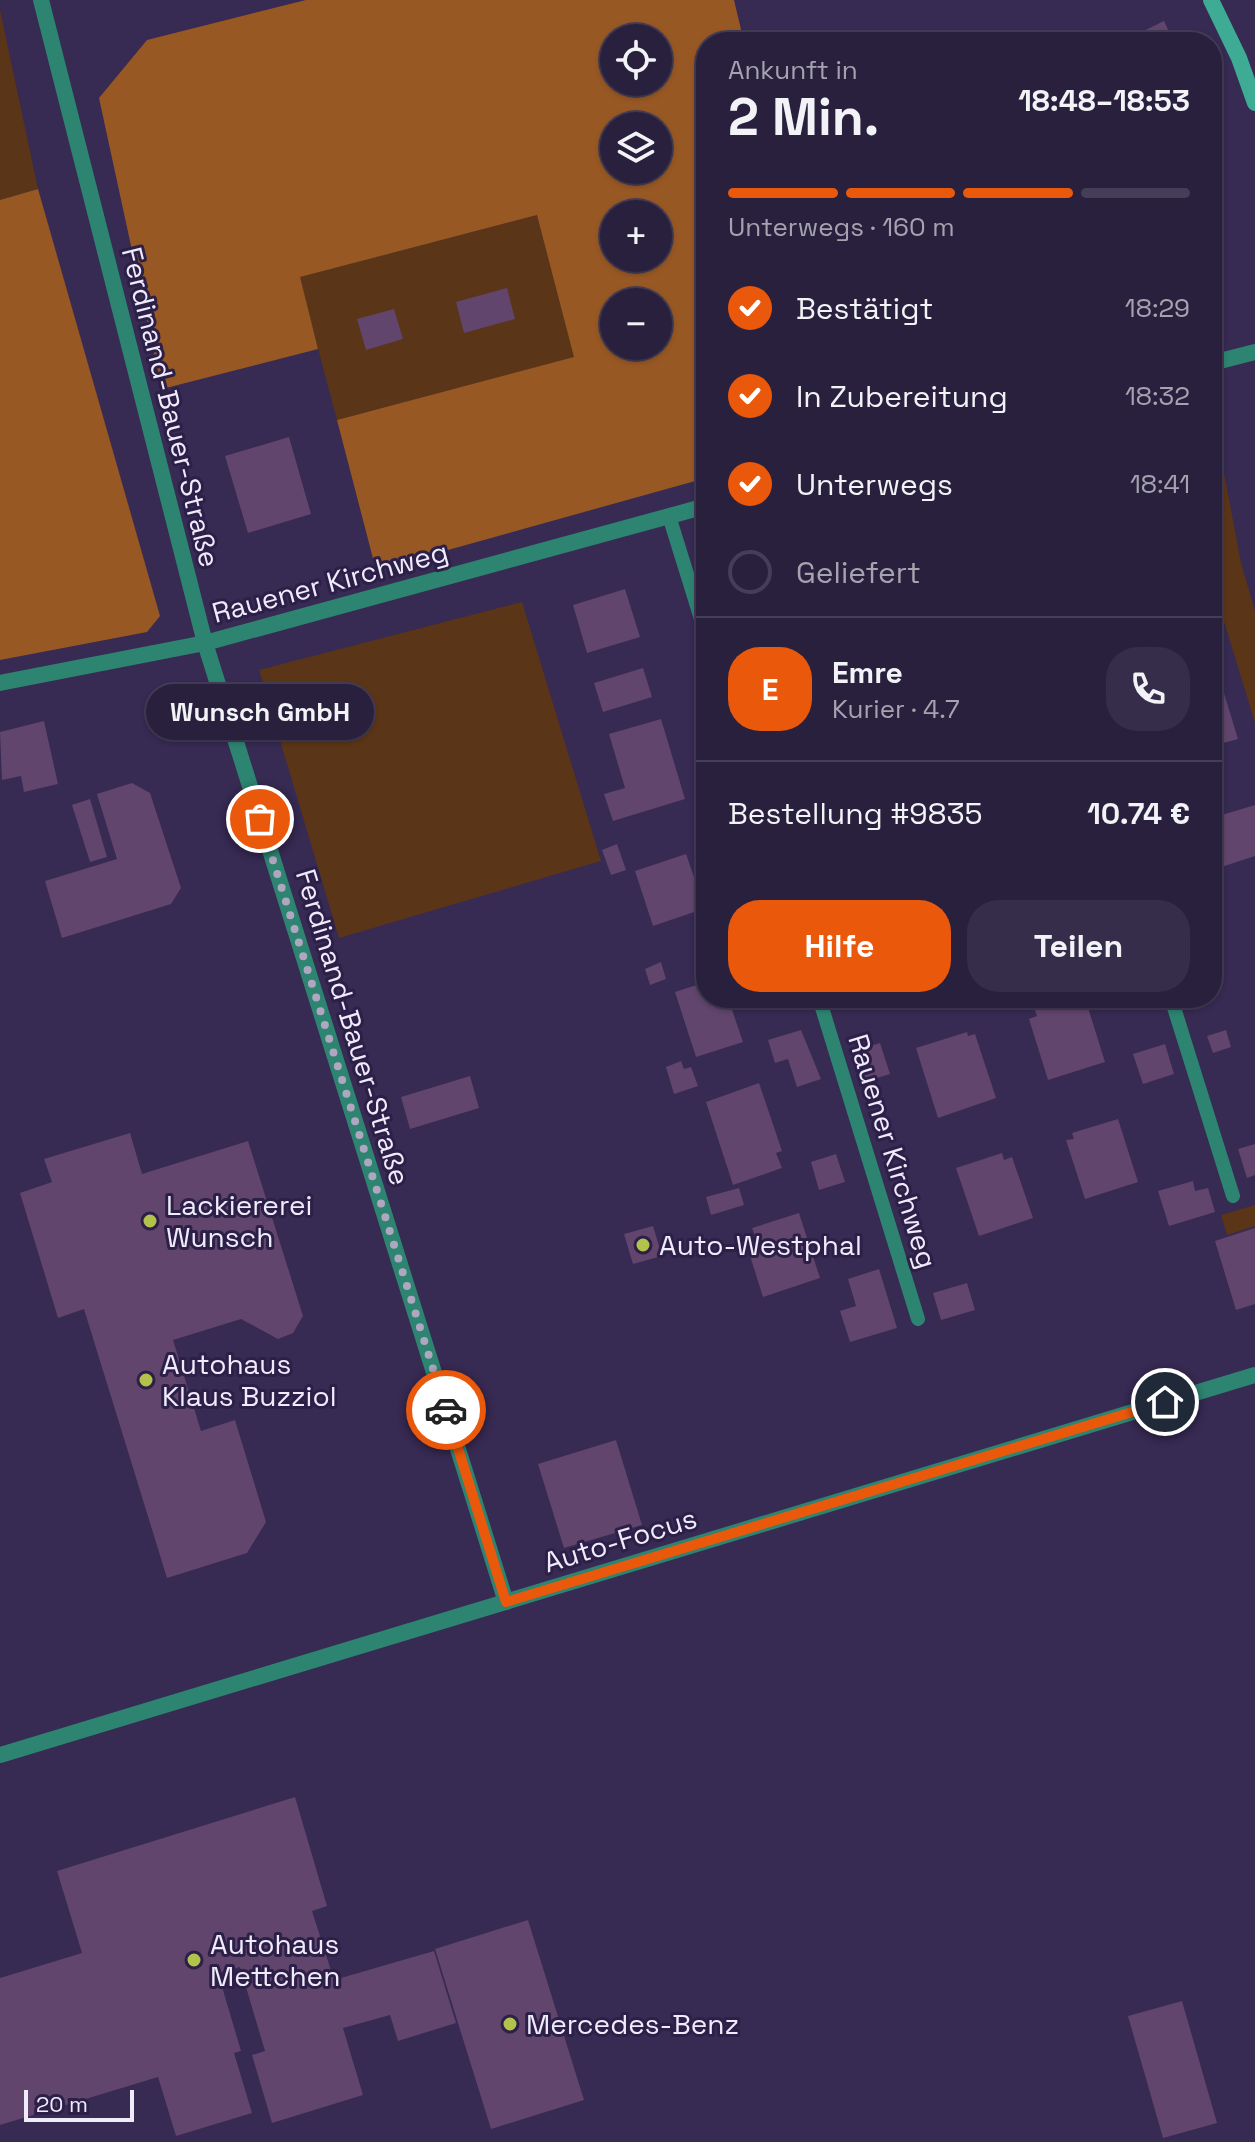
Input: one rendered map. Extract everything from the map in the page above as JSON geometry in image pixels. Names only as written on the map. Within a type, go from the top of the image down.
[{"type":"main road","points":[[1211,0],[1239,58],[1255,103]]},
{"type":"street","name":"Ferdinand-Bauer-Straße","points":[[41,0],[205,643],[506,1602]]},
{"type":"street","points":[[1222,360],[1255,352]]},
{"type":"street","name":"Rauener Kirchweg","points":[[0,683],[205,643],[696,509]]},
{"type":"street","name":"Auto-Focus","points":[[0,1755],[1255,1375]]},
{"type":"lane","points":[[669,516],[696,603]]},
{"type":"lane","name":"Rauener Kirchweg","points":[[822,1008],[918,1319]]},
{"type":"lane","points":[[1174,1008],[1233,1196]]},
{"type":"shaded area","points":[[306,0],[734,0],[742,32],[696,32],[696,481],[376,570],[337,420],[574,357],[537,215],[300,277],[318,349],[162,389],[99,98],[147,40]]},
{"type":"shaded area","points":[[0,10],[38,189],[0,200]]},
{"type":"shaded area","points":[[38,189],[160,616],[147,632],[0,660],[0,200]]},
{"type":"shaded area","points":[[537,215],[575,357],[337,420],[299,277]]},
{"type":"shaded area","points":[[1222,462],[1241,563],[1255,611],[1255,723],[1222,615]]},
{"type":"shaded area","points":[[522,602],[601,861],[339,938],[259,670]]},
{"type":"shaded area","points":[[1255,1205],[1255,1226],[1227,1235],[1221,1215]]},
{"type":"building","points":[[1164,21],[1169,32],[1141,32]]},
{"type":"building","points":[[507,288],[515,319],[464,333],[456,302]]},
{"type":"building","points":[[394,309],[403,339],[366,350],[357,319]]},
{"type":"building","points":[[289,437],[311,514],[248,533],[225,456]]},
{"type":"building","points":[[625,589],[640,637],[587,653],[573,605]]},
{"type":"building","points":[[643,668],[652,697],[603,712],[594,683]]},
{"type":"building","points":[[1222,690],[1238,739],[1222,743]]},
{"type":"building","points":[[661,719],[685,799],[613,821],[604,794],[625,788],[609,734]]},
{"type":"building","points":[[44,721],[58,784],[24,792],[21,776],[2,780],[0,732]]},
{"type":"building","points":[[132,783],[150,793],[181,888],[171,904],[62,938],[45,881],[117,859],[97,794]]},
{"type":"building","points":[[90,799],[107,857],[90,862],[72,805]]},
{"type":"building","points":[[1255,805],[1255,856],[1222,867],[1222,815]]},
{"type":"building","points":[[617,844],[626,870],[611,875],[602,850]]},
{"type":"building","points":[[686,854],[696,883],[696,911],[653,926],[635,871]]},
{"type":"building","points":[[661,962],[666,979],[650,985],[645,969]]},
{"type":"building","points":[[696,985],[696,1008],[731,1008],[743,1042],[696,1057],[675,992]]},
{"type":"building","points":[[1088,1008],[1105,1062],[1048,1080],[1029,1019],[1037,1016],[1035,1010]]},
{"type":"building","points":[[801,1030],[821,1079],[797,1087],[788,1059],[775,1063],[768,1040]]},
{"type":"building","points":[[1226,1030],[1231,1047],[1213,1053],[1207,1036]]},
{"type":"building","points":[[967,1032],[968,1036],[975,1034],[996,1098],[938,1118],[916,1048]]},
{"type":"building","points":[[880,1043],[890,1074],[864,1082],[854,1051]]},
{"type":"building","points":[[1165,1044],[1174,1074],[1143,1084],[1133,1054]]},
{"type":"building","points":[[681,1061],[684,1069],[691,1067],[698,1086],[674,1094],[666,1067]]},
{"type":"building","points":[[470,1076],[479,1108],[410,1129],[401,1097]]},
{"type":"building","points":[[759,1083],[782,1151],[776,1153],[782,1168],[733,1185],[706,1102]]},
{"type":"building","points":[[1118,1119],[1138,1182],[1085,1199],[1066,1140],[1074,1139],[1072,1133]]},
{"type":"building","points":[[130,1133],[142,1174],[248,1141],[303,1316],[293,1333],[278,1339],[241,1319],[173,1340],[201,1431],[235,1420],[266,1522],[247,1553],[167,1578],[84,1309],[58,1318],[20,1193],[52,1182],[44,1159]]},
{"type":"building","points":[[1255,1144],[1255,1175],[1247,1178],[1238,1149]]},
{"type":"building","points":[[1002,1153],[1004,1160],[1012,1157],[1033,1218],[979,1236],[956,1168]]},
{"type":"building","points":[[836,1154],[845,1182],[819,1190],[811,1162]]},
{"type":"building","points":[[1193,1181],[1195,1191],[1208,1188],[1215,1212],[1169,1226],[1158,1191]]},
{"type":"building","points":[[739,1188],[744,1205],[711,1215],[706,1197]]},
{"type":"building","points":[[799,1213],[820,1278],[763,1297],[745,1240],[755,1236],[752,1228]]},
{"type":"building","name":"Auto-Westphal","points":[[653,1226],[662,1256],[633,1264],[624,1234]]},
{"type":"building","points":[[1255,1228],[1255,1304],[1236,1310],[1215,1241]]},
{"type":"building","points":[[879,1269],[897,1328],[850,1342],[840,1311],[856,1306],[848,1279]]},
{"type":"building","points":[[967,1283],[975,1310],[941,1320],[933,1293]]},
{"type":"building","points":[[616,1440],[642,1525],[564,1548],[538,1464]]},
{"type":"building","name":"Autohaus Mettchen","points":[[295,1797],[327,1906],[312,1911],[334,1980],[434,1951],[456,2023],[398,2041],[390,2015],[343,2028],[363,2095],[272,2123],[252,2055],[265,2051],[240,1967],[218,1973],[241,2051],[234,2053],[252,2113],[176,2136],[158,2077],[0,2125],[0,1978],[82,1953],[57,1871]]},
{"type":"building","name":"Mercedes-Benz","points":[[528,1920],[584,2100],[491,2129],[435,1949]]},
{"type":"building","points":[[1182,2001],[1217,2123],[1163,2138],[1128,2016]]},
{"type":"way so far","points":[[260,819],[446,1410]]},
{"type":"place","name":"Wunsch GmbH","points":[[260,819]]},
{"type":"place","name":"Lackiererei Wunsch","points":[[150,1221]]},
{"type":"place","name":"Auto-Westphal","points":[[643,1245]]},
{"type":"place","name":"Autohaus Klaus Buzziol","points":[[146,1380]]},
{"type":"place","name":"Autohaus Mettchen","points":[[194,1960]]},
{"type":"place","name":"Mercedes-Benz","points":[[510,2024]]},
{"type":"route","points":[[446,1410],[506,1602],[1165,1402]]}]
